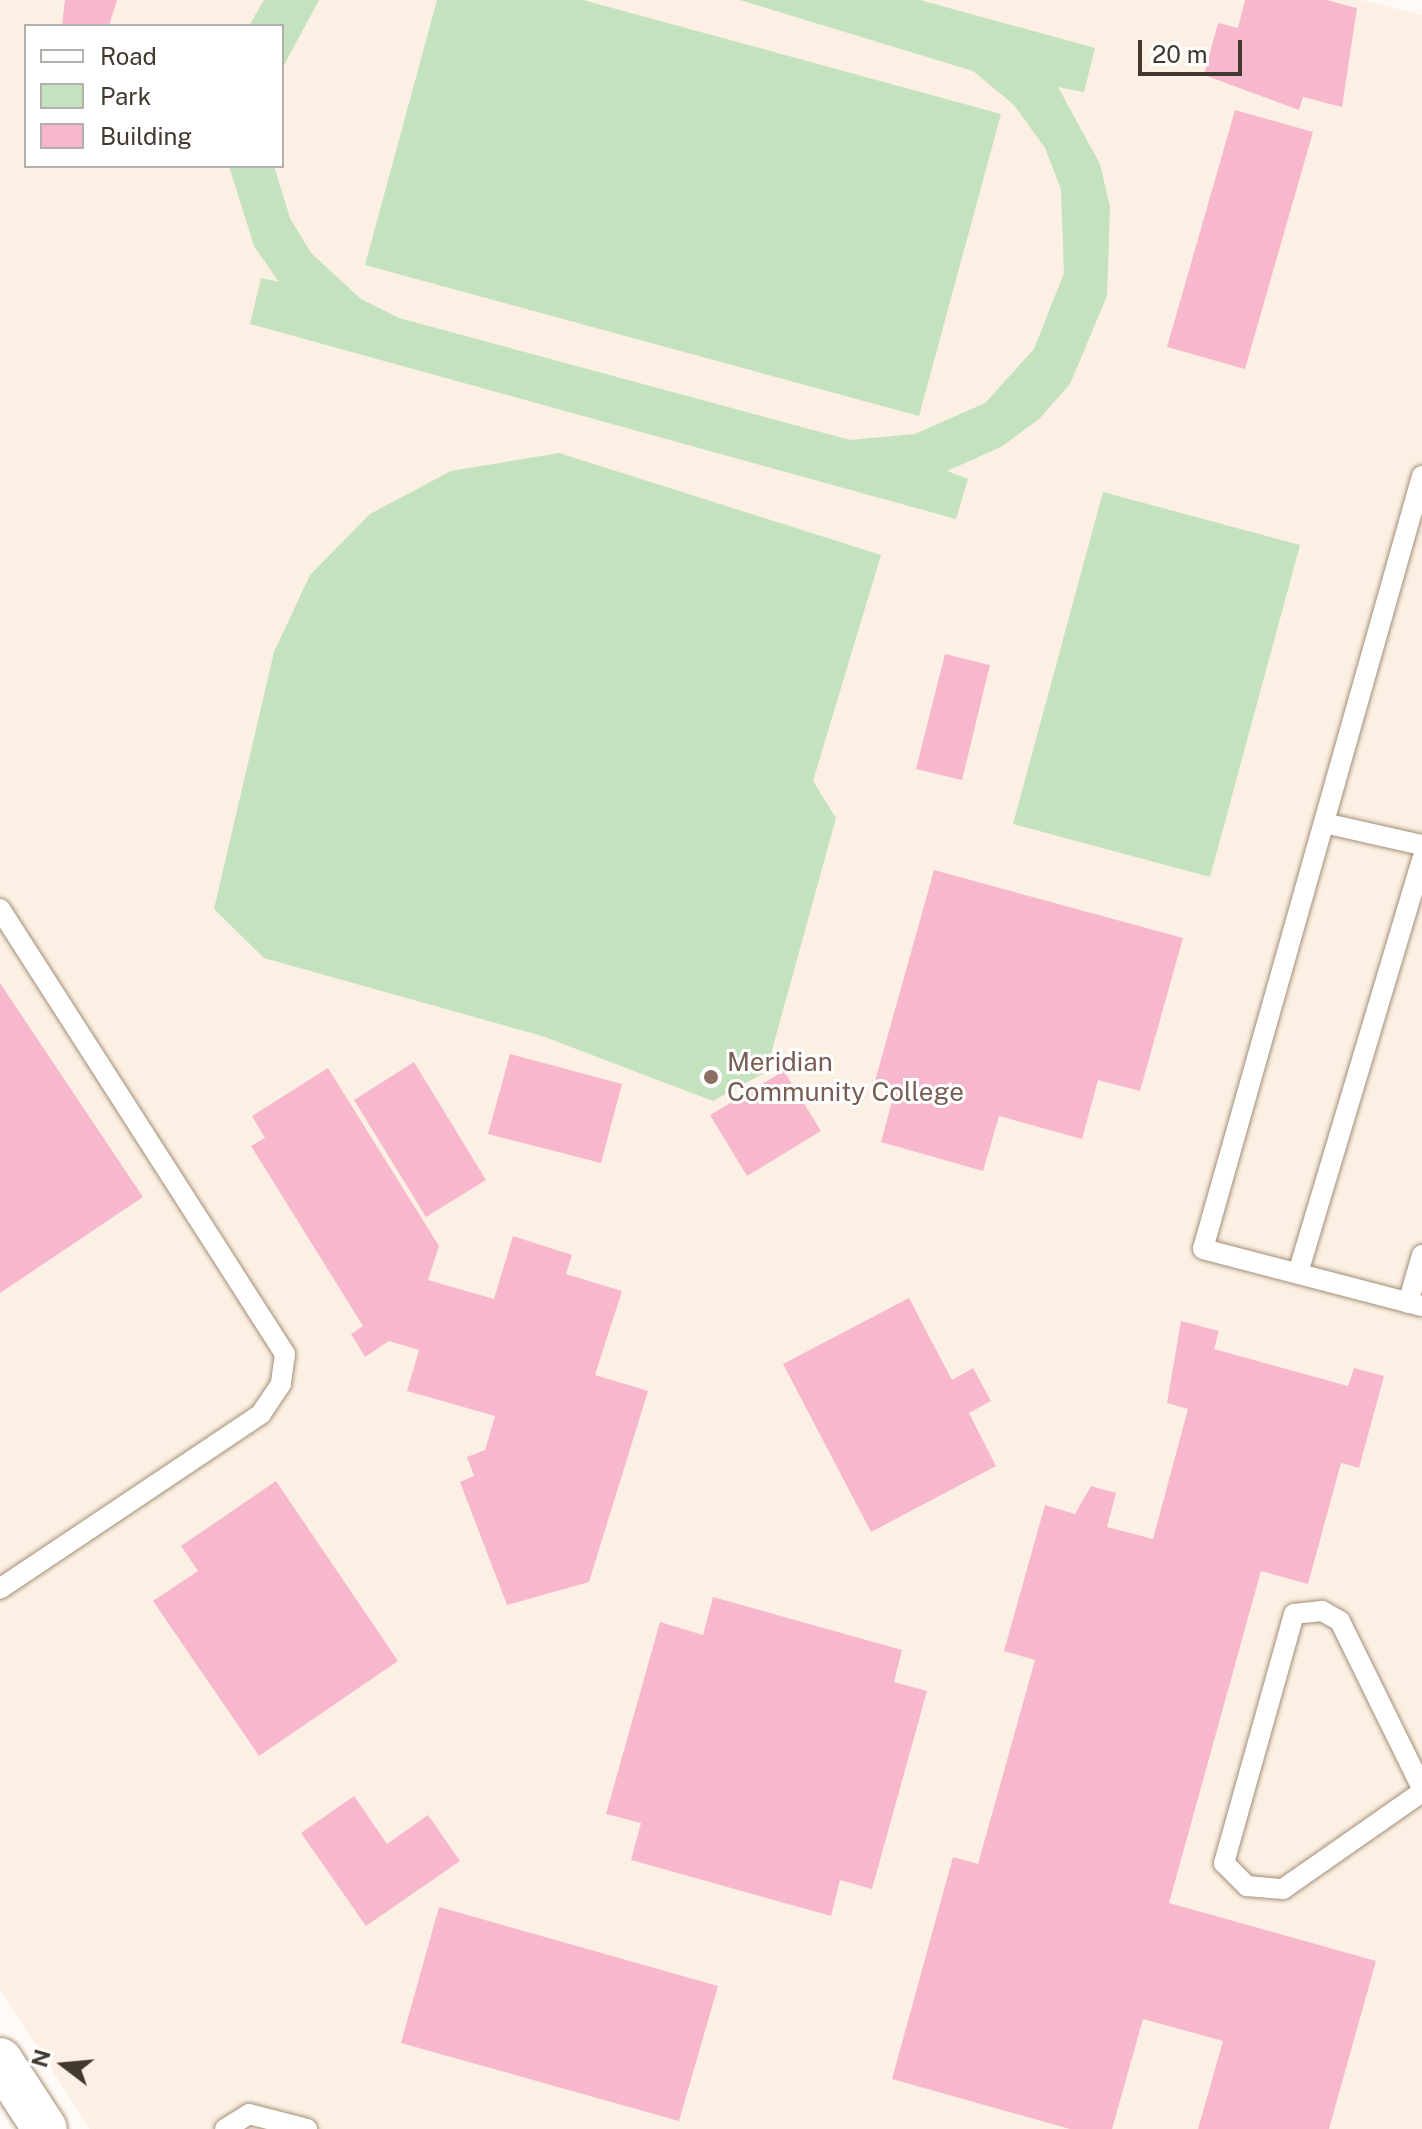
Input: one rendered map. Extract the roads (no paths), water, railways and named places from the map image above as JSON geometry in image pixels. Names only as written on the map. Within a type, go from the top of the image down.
[{"type":"street","points":[[0,2060],[45,2129]]},
{"type":"lane","points":[[1421,479],[1203,1249],[1415,1305],[1422,1255]]},
{"type":"lane","points":[[1324,823],[1422,845]]},
{"type":"lane","points":[[1298,1273],[1422,860]]},
{"type":"lane","points":[[0,909],[285,1354],[281,1384],[261,1414],[0,1589]]},
{"type":"lane","points":[[1322,1611],[1340,1621],[1422,1790],[1283,1889],[1247,1886],[1224,1863],[1294,1614],[1322,1611]]},
{"type":"lane","points":[[225,2129],[249,2114],[307,2129]]},
{"type":"place","name":"Meridian Community College","points":[[711,1077]]}]
